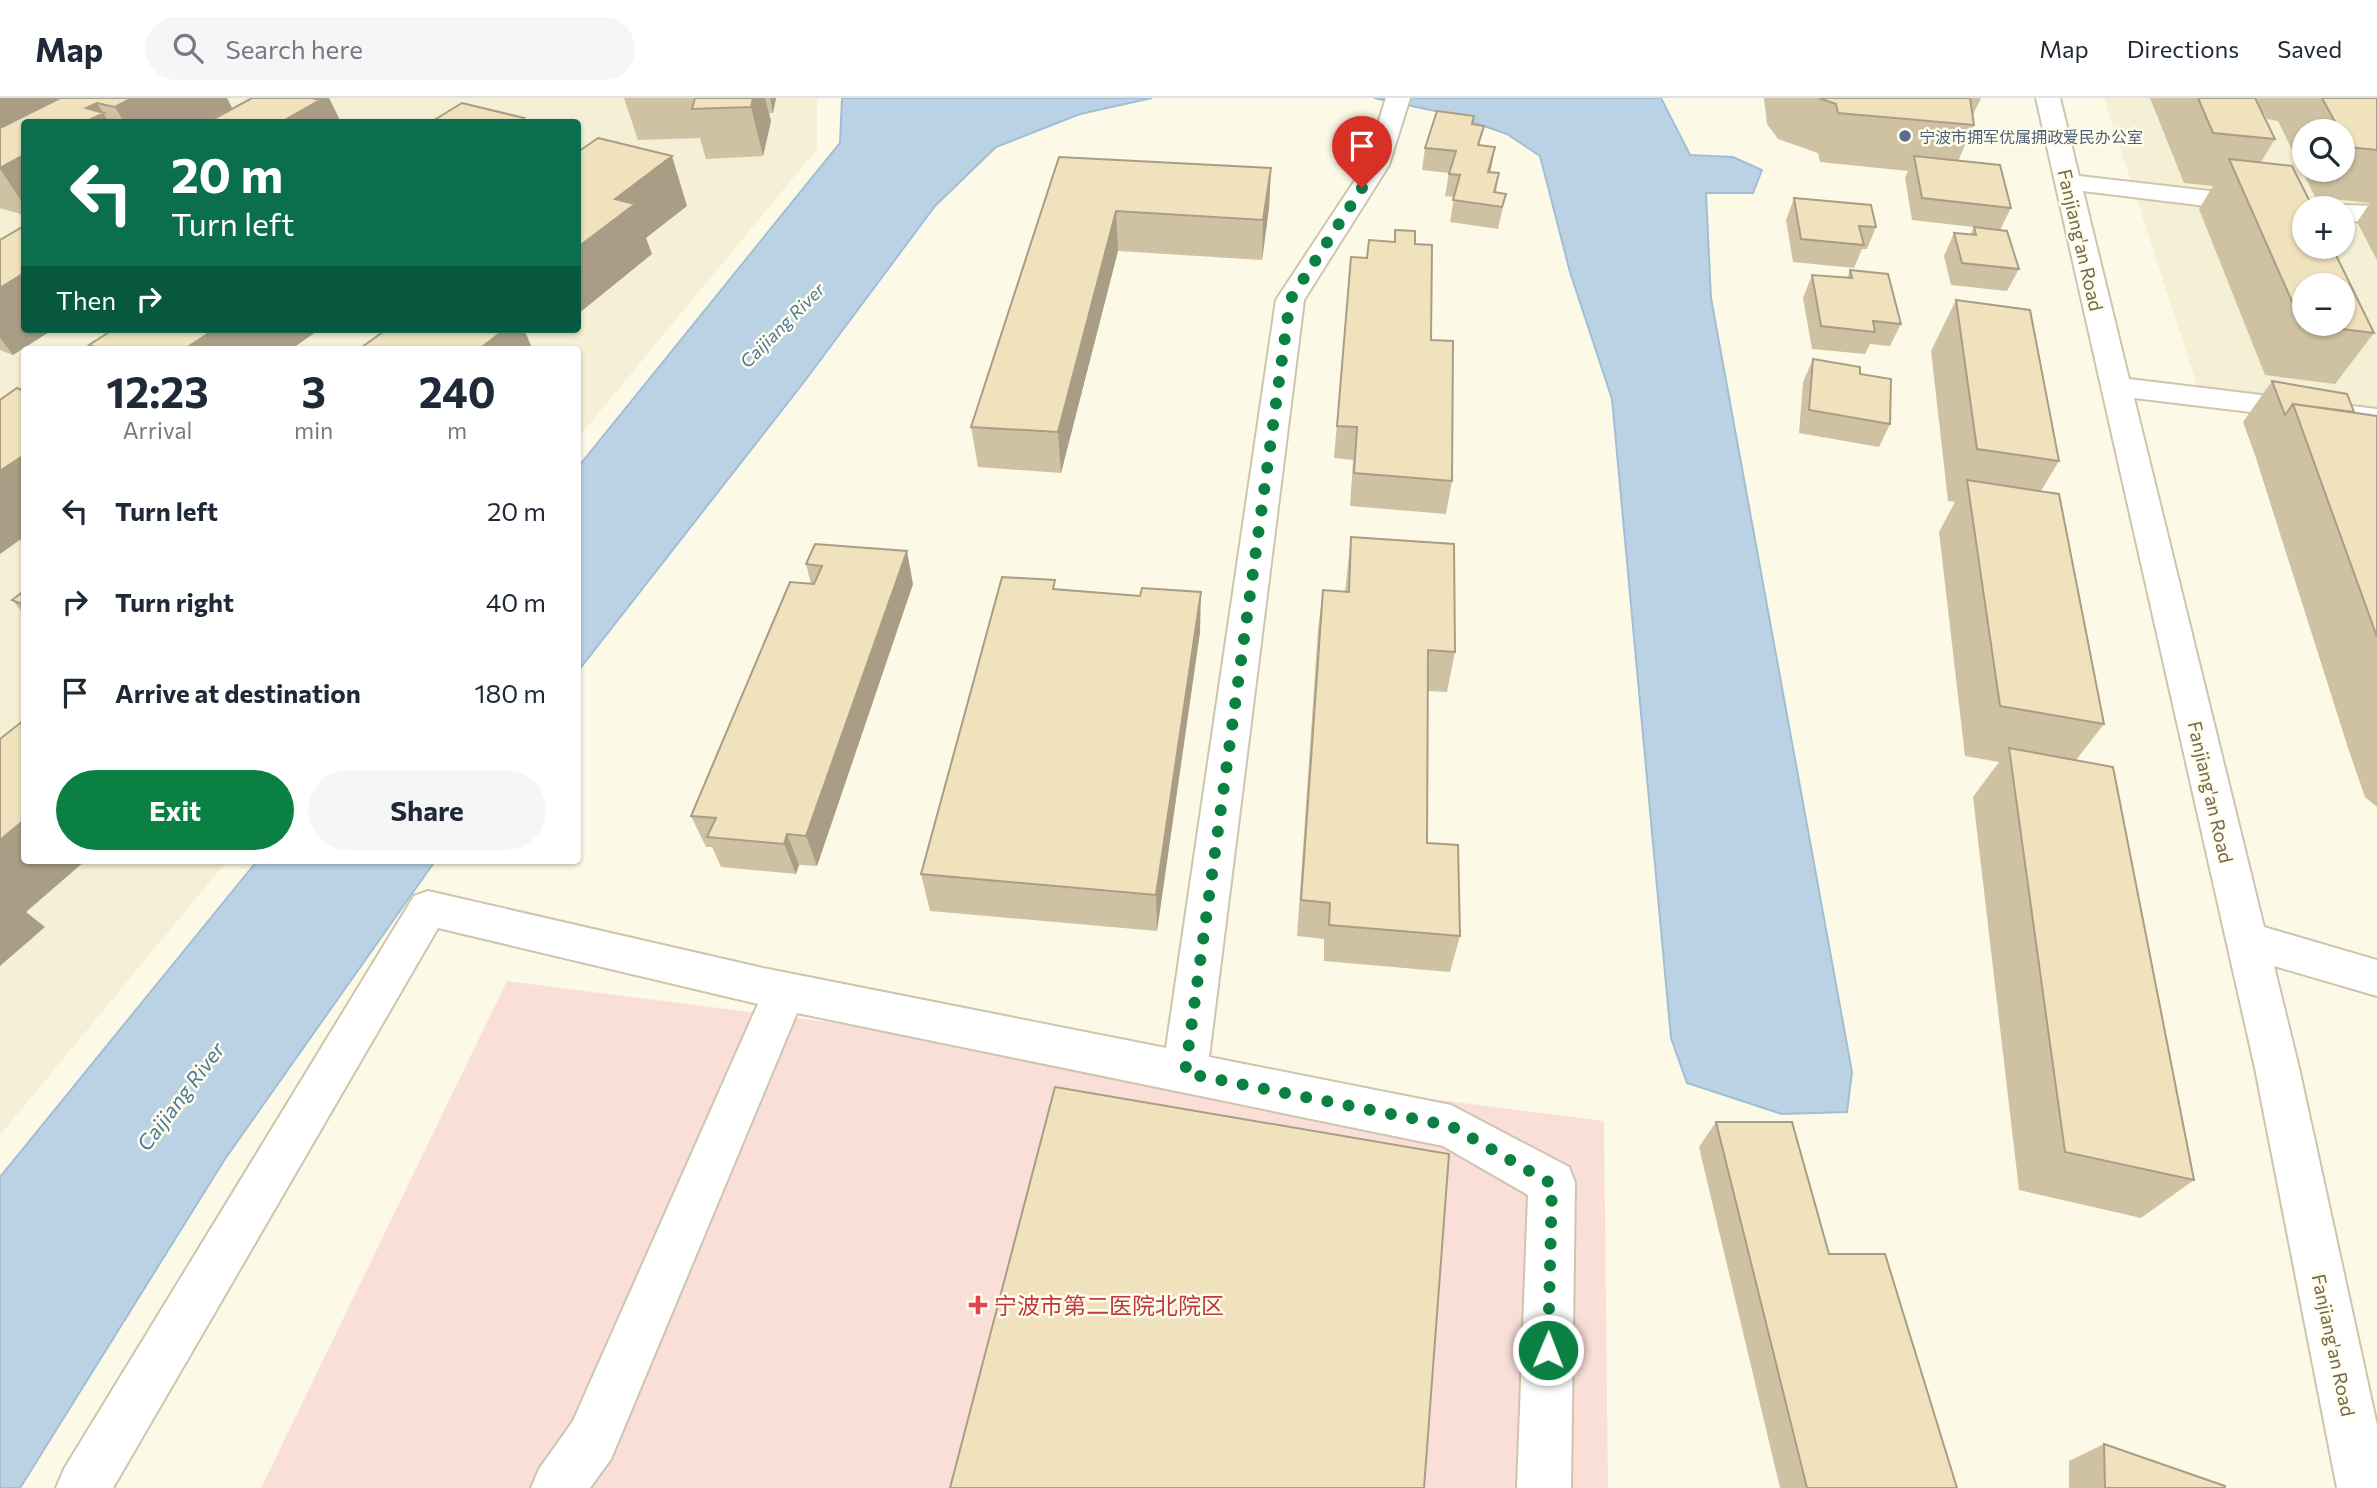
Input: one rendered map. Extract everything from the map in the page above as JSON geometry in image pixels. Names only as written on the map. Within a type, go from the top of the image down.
[{"type":"street","name":"Fanjiang'an Road","points":[[2048,98],[2277,1068],[2364,1488]]},
{"type":"street","points":[[1185,1073],[1290,300],[1377,165],[1394,111]]},
{"type":"street","points":[[2068,182],[2292,208]]},
{"type":"street","points":[[2355,214],[2377,214]]},
{"type":"street","points":[[2116,387],[2377,418]]},
{"type":"street","points":[[83,1488],[428,908],[785,991],[1451,1126],[1552,1184],[1544,1488]]},
{"type":"street","points":[[2246,940],[2377,978]]},
{"type":"street","points":[[558,1488],[592,1440],[785,991]]},
{"type":"shaded area","points":[[0,98],[817,98],[817,149],[581,434],[581,346],[21,346],[21,864],[225,864],[0,1135]]},
{"type":"shaded area","points":[[2104,98],[2377,98],[2377,411],[2198,388]]},
{"type":"shaded area","name":"宁波市第二医院北院区","points":[[507,981],[1604,1121],[1608,1488],[261,1488]]},
{"type":"water","name":"Caijiang River","points":[[842,98],[1152,98],[1080,114],[996,147],[935,206],[804,382],[581,667],[581,463],[840,143]]},
{"type":"water","points":[[1374,98],[1661,98],[1690,155],[1733,157],[1762,170],[1753,193],[1706,193],[1711,298],[1852,1072],[1847,1112],[1782,1114],[1687,1083],[1671,1038],[1612,399],[1570,272],[1540,156],[1507,134],[1449,114]]},
{"type":"water","name":"Caijiang River","points":[[255,864],[433,864],[225,1159],[20,1488],[0,1488],[0,1177]]},
{"type":"building","points":[[60,98],[132,98],[115,107],[97,103],[86,108],[104,113],[91,119],[21,119],[21,157],[0,168],[0,128]]},
{"type":"building","points":[[252,98],[320,100],[286,119],[214,119]]},
{"type":"building","points":[[695,98],[753,98],[751,107],[692,109]]},
{"type":"building","points":[[1819,98],[1970,98],[1974,125],[1838,113],[1836,104]]},
{"type":"building","points":[[2198,98],[2255,98],[2275,139],[2213,133]]},
{"type":"building","points":[[2322,98],[2377,98],[2377,150],[2355,148],[2355,119],[2333,119]]},
{"type":"building","points":[[462,103],[524,118],[522,119],[436,119]]},
{"type":"building","points":[[1437,111],[1474,116],[1472,124],[1484,126],[1478,145],[1495,147],[1488,172],[1499,173],[1494,192],[1506,194],[1502,207],[1453,200],[1460,175],[1449,174],[1456,151],[1425,148]]},
{"type":"building","points":[[598,138],[672,156],[615,199],[635,204],[581,245],[581,150]]},
{"type":"building","points":[[1914,156],[2000,165],[2011,208],[1922,198]]},
{"type":"building","points":[[1059,157],[1271,168],[1263,220],[1116,211],[1058,432],[971,427]]},
{"type":"building","points":[[2229,159],[2292,166],[2292,182],[2300,182],[2307,196],[2292,196],[2292,259],[2338,259],[2345,273],[2292,273],[2292,301]]},
{"type":"building","points":[[1794,198],[1871,205],[1876,227],[1859,226],[1864,245],[1801,239]]},
{"type":"building","points":[[1974,227],[2007,231],[2019,269],[1962,263],[1954,233],[1976,235]]},
{"type":"building","points":[[21,228],[21,275],[0,288],[0,240]]},
{"type":"building","points":[[1395,230],[1415,231],[1415,244],[1432,245],[1431,340],[1453,341],[1452,481],[1354,473],[1357,427],[1337,426],[1351,257],[1367,258],[1369,240],[1395,242]]},
{"type":"building","points":[[1850,270],[1888,274],[1901,324],[1873,321],[1875,332],[1821,326],[1812,275],[1852,278]]},
{"type":"building","points":[[2355,294],[2374,333],[2355,331]]},
{"type":"building","points":[[1956,300],[2030,310],[2059,461],[1977,449]]},
{"type":"building","points":[[108,333],[209,333],[189,346],[89,345]]},
{"type":"building","points":[[381,333],[500,333],[483,346],[364,346]]},
{"type":"building","points":[[1813,359],[1860,367],[1860,374],[1891,379],[1890,424],[1809,410]]},
{"type":"building","points":[[2272,381],[2347,394],[2354,412],[2293,404],[2285,415]]},
{"type":"building","points":[[17,388],[21,390],[21,457],[0,471],[0,400]]},
{"type":"building","points":[[2293,404],[2377,416],[2377,637]]},
{"type":"building","points":[[1967,480],[2059,494],[2104,724],[2000,706]]},
{"type":"building","points":[[1351,537],[1454,544],[1455,652],[1428,650],[1427,843],[1458,845],[1460,936],[1329,925],[1330,903],[1301,900],[1323,590],[1349,592]]},
{"type":"building","points":[[815,544],[907,551],[806,836],[787,834],[784,844],[707,837],[716,818],[691,816],[790,582],[814,584],[822,566],[806,564]]},
{"type":"building","points":[[1002,577],[1055,580],[1053,589],[1140,596],[1142,588],[1201,592],[1156,895],[921,874]]},
{"type":"building","points":[[21,593],[21,604],[12,600]]},
{"type":"building","points":[[21,722],[21,822],[0,840],[0,739]]},
{"type":"building","points":[[2009,748],[2113,767],[2194,1180],[2065,1152]]},
{"type":"building","points":[[1055,1087],[1449,1154],[1424,1488],[950,1488]]},
{"type":"building","points":[[1716,1122],[1792,1122],[1829,1254],[1885,1254],[1957,1488],[1807,1488]]},
{"type":"building","points":[[2104,1444],[2225,1486],[2225,1488],[2105,1488]]},
{"type":"place","name":"宁波市拥军优属拥政爱民办公室","points":[[1905,136]]},
{"type":"place","name":"宁波市第二医院北院区","points":[[978,1305]]},
{"type":"route","points":[[1362,188],[1290,300],[1185,1073],[1451,1126],[1552,1184],[1548,1350]]}]
